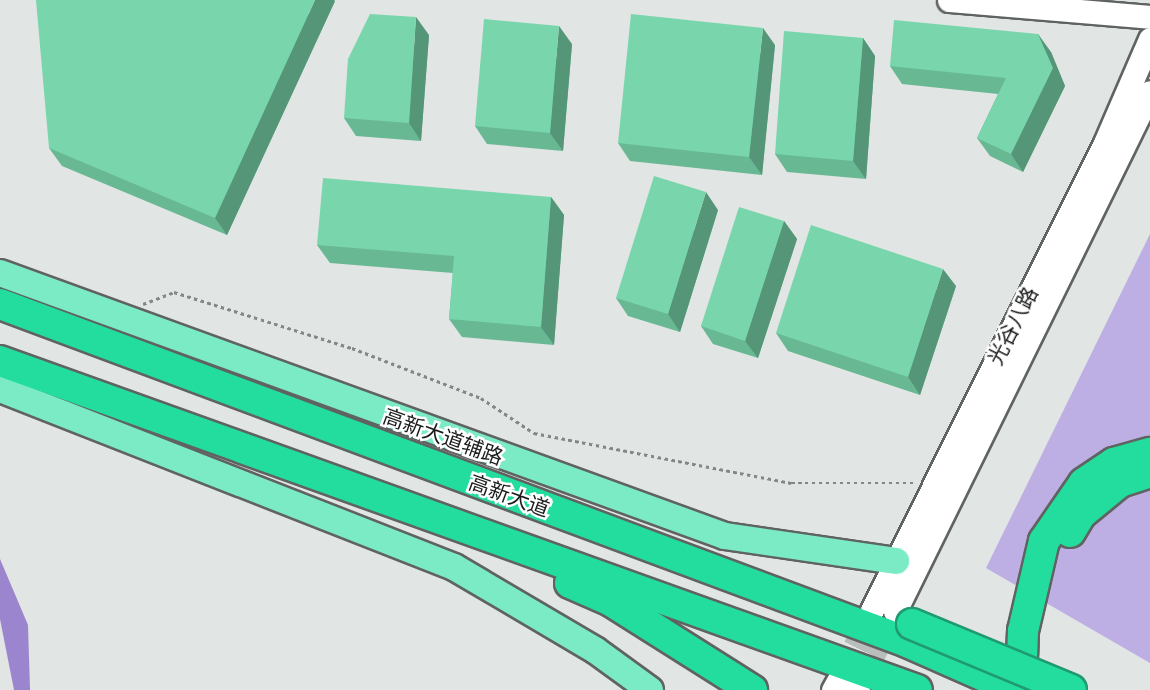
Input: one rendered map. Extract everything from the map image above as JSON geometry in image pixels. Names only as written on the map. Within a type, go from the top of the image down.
[{"type":"highway","name":"高新大道","points":[[0,304],[729,579],[897,622]]},
{"type":"highway","name":"高新大道","points":[[1,369],[569,564],[917,690]]},
{"type":"highway","points":[[897,622],[1019,690],[1023,631],[1044,541],[1084,483],[1114,463],[1150,453]]},
{"type":"highway","points":[[264,460],[611,601],[752,690]]},
{"type":"highway","points":[[1034,690],[1050,567],[1081,514],[1120,482],[1150,473]]},
{"type":"highway","points":[[569,564],[584,524]]},
{"type":"highway","points":[[897,622],[1071,690]]},
{"type":"main road","name":"高新大道辅路","points":[[0,273],[151,332],[725,536],[896,561]]},
{"type":"main road","points":[[151,332],[247,398]]},
{"type":"main road","points":[[1,369],[454,567],[595,650],[650,690]]},
{"type":"street","points":[[949,0],[1150,17]]},
{"type":"street","name":"光谷八路","points":[[897,622],[896,561],[1105,143],[1150,39]]},
{"type":"street","name":"光谷八路","points":[[897,622],[1150,92]]},
{"type":"path","points":[[111,316],[174,292],[468,393],[534,433],[791,483],[935,483]]},
{"type":"shaded area","points":[[1150,234],[1150,663],[986,568]]},
{"type":"shaded area","points":[[0,559],[28,625],[30,690],[14,690],[0,619]]},
{"type":"building","points":[[36,0],[315,0],[215,218],[49,148]]},
{"type":"building","points":[[370,14],[416,17],[409,123],[344,118],[348,59]]},
{"type":"building","points":[[631,14],[763,28],[749,157],[618,143]]},
{"type":"building","points":[[484,19],[559,26],[550,133],[475,126]]},
{"type":"building","points":[[894,20],[1038,34],[1053,68],[1011,154],[977,138],[1006,78],[890,66]]},
{"type":"building","points":[[784,31],[863,38],[853,161],[775,154]]},
{"type":"building","points":[[654,176],[706,192],[668,314],[616,298]]},
{"type":"building","points":[[323,178],[551,197],[541,327],[449,319],[454,256],[317,245]]},
{"type":"building","points":[[739,207],[784,221],[745,341],[701,326]]},
{"type":"building","points":[[811,225],[943,269],[908,377],[776,333]]},
{"type":"tunnel","points":[[840,677],[871,613]]},
{"type":"tunnel","points":[[859,686],[891,619]]}]
